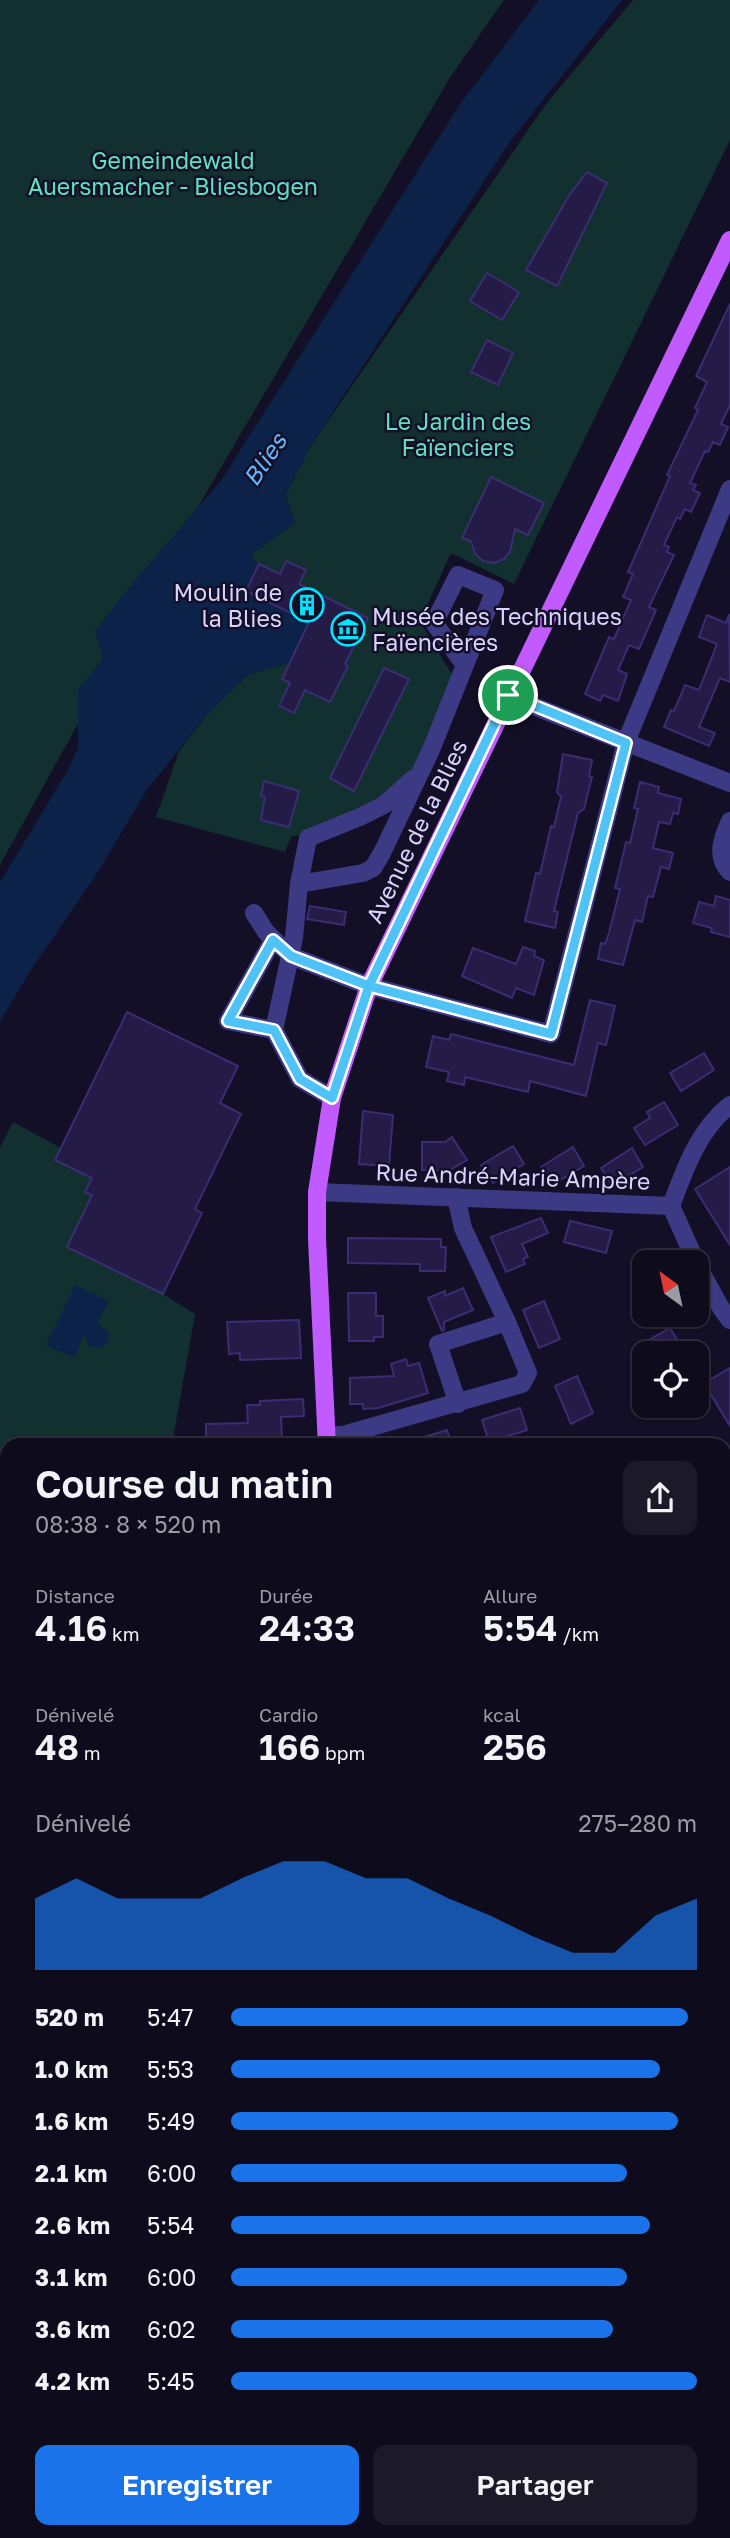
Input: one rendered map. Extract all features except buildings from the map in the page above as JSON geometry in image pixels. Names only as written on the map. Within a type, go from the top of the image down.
[{"type":"main road","name":"Avenue de la Blies","points":[[327,1438],[317,1252],[317,1192],[332,1098],[369,986],[730,240]]},
{"type":"street","points":[[254,913],[273,940],[291,956],[369,986],[551,1034],[626,743],[730,489]]},
{"type":"street","points":[[299,884],[363,873],[373,868],[431,750],[495,590],[458,575],[434,623],[464,664]]},
{"type":"street","points":[[508,695],[730,783]]},
{"type":"street","points":[[332,1098],[300,1079],[274,1030],[291,956],[299,884],[308,838],[384,805],[421,772]]},
{"type":"street","points":[[730,821],[723,836],[721,852],[723,864],[730,872]]},
{"type":"street","points":[[273,940],[228,1021],[274,1030]]},
{"type":"street","name":"Rue André-Marie Ampère","points":[[317,1192],[671,1206],[689,1159],[714,1117],[730,1105]]},
{"type":"street","points":[[333,1438],[522,1384],[528,1373],[463,1228],[456,1197]]},
{"type":"street","points":[[671,1206],[691,1250]]},
{"type":"street","points":[[709,1286],[730,1320]]},
{"type":"street","points":[[458,1404],[438,1344],[507,1322]]},
{"type":"green space","name":"Gemeindewald Auersmacher - Bliesbogen","points":[[0,0],[504,0],[451,76],[195,512],[0,865]]},
{"type":"green space","name":"Le Jardin des Faïenciers","points":[[633,0],[730,0],[730,140],[514,584],[451,553],[420,621],[454,678],[416,768],[381,802],[316,830],[291,837],[285,852],[156,817],[179,751],[209,712],[249,674],[290,662],[246,591],[251,555],[295,523],[285,495],[312,444],[546,104]]},
{"type":"green space","points":[[127,1012],[238,1066],[220,1103],[241,1114],[195,1208],[202,1213],[163,1294],[195,1314],[173,1438],[0,1438],[0,1147],[13,1122],[61,1148]]},
{"type":"water","name":"Blies","points":[[539,0],[622,0],[509,143],[312,444],[285,495],[295,523],[251,555],[259,564],[246,591],[309,622],[290,663],[249,674],[209,712],[146,791],[100,869],[27,976],[0,1022],[0,882],[68,770],[78,748],[78,690],[103,659],[95,631],[135,580],[220,482],[460,104]]},
{"type":"water","points":[[75,1285],[109,1301],[98,1322],[109,1333],[108,1342],[101,1348],[89,1346],[84,1335],[74,1358],[46,1345]]},
{"type":"place","name":"Moulin de la Blies","points":[[307,605]]},
{"type":"place","name":"Musée des Techniques Faïencières","points":[[348,629]]},
{"type":"route","points":[[508,695],[369,986],[291,956],[273,940],[228,1021],[274,1030],[300,1079],[332,1098],[369,986],[551,1034],[626,743],[508,695]]}]
